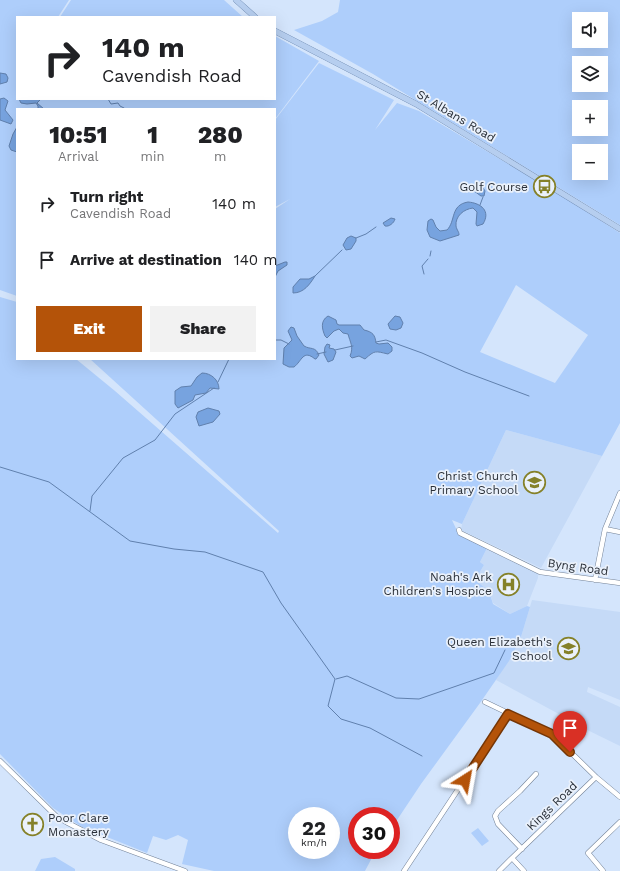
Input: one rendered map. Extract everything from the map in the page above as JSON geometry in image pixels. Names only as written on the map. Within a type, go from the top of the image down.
[{"type":"main road","points":[[236,0],[254,16]]},
{"type":"main road","name":"St Albans Road","points":[[276,32],[416,104],[620,229]]},
{"type":"street","points":[[595,580],[605,529],[620,494]]},
{"type":"street","points":[[605,529],[620,532]]},
{"type":"street","name":"Byng Road","points":[[459,530],[460,533],[540,572],[620,583]]},
{"type":"street","points":[[485,702],[552,734],[596,777],[620,797]]},
{"type":"street","points":[[404,871],[508,714]]},
{"type":"street","points":[[0,761],[56,816],[68,824],[101,840],[185,871]]},
{"type":"street","points":[[522,849],[498,824],[495,816],[498,811],[536,774]]},
{"type":"street","name":"Kings Road","points":[[499,871],[596,777]]},
{"type":"street","points":[[603,871],[588,853],[620,822]]},
{"type":"street","points":[[512,858],[524,871]]},
{"type":"shaded area","points":[[0,0],[69,0],[59,16],[16,16],[16,100],[276,100],[276,37],[319,61],[276,118],[276,108],[16,108],[16,296],[0,290]]},
{"type":"shaded area","points":[[71,0],[224,0],[242,16],[61,16]]},
{"type":"shaded area","points":[[340,0],[620,0],[620,225],[373,74],[294,30],[322,21],[338,12]]},
{"type":"shaded area","points":[[319,63],[394,100],[375,130],[397,103],[419,111],[562,196],[620,233],[620,423],[602,456],[506,430],[462,524],[452,520],[459,535],[487,548],[480,562],[484,565],[475,580],[489,591],[493,604],[510,614],[527,606],[530,607],[521,637],[509,661],[400,816],[400,807],[348,807],[348,859],[371,859],[365,871],[214,871],[182,864],[188,840],[178,835],[166,840],[153,836],[147,853],[82,827],[53,808],[0,754],[0,297],[16,302],[16,360],[77,360],[278,533],[279,531],[91,360],[276,360],[276,208],[290,199],[276,206],[276,119]],"holes":[[[516,285],[588,335],[555,383],[480,352]]]},
{"type":"shaded area","points":[[0,73],[6,74],[8,78],[7,82],[0,84]]},
{"type":"shaded area","points":[[4,98],[8,101],[5,110],[13,120],[11,124],[0,120],[0,99]]},
{"type":"shaded area","points":[[20,100],[40,100],[37,103],[43,108],[38,108],[36,103],[21,103]]},
{"type":"shaded area","points":[[16,129],[16,152],[11,150],[9,146]]},
{"type":"shaded area","points":[[476,185],[480,185],[483,188],[485,191],[484,196],[481,196],[474,191]]},
{"type":"shaded area","points":[[468,202],[477,204],[483,208],[486,215],[483,224],[477,226],[477,212],[473,208],[463,211],[457,219],[456,226],[459,235],[440,241],[430,237],[427,230],[428,221],[431,219],[433,220],[436,227],[440,231],[447,230],[458,206]]},
{"type":"shaded area","points":[[391,218],[395,219],[394,222],[385,226],[383,223]]},
{"type":"shaded area","points":[[351,236],[356,238],[356,241],[351,249],[346,250],[343,245],[347,238]]},
{"type":"shaded area","points":[[287,262],[287,265],[278,271],[276,275],[276,266]]},
{"type":"shaded area","points":[[315,276],[309,285],[303,290],[293,293],[293,287],[300,279],[309,279]]},
{"type":"shaded area","points":[[328,316],[336,320],[337,324],[339,325],[360,325],[364,330],[373,334],[376,343],[388,343],[392,347],[392,351],[388,354],[375,352],[365,359],[359,356],[352,358],[350,356],[352,347],[348,334],[343,333],[339,329],[334,331],[327,338],[325,336],[323,323],[325,318]]},
{"type":"shaded area","points":[[395,316],[400,317],[403,323],[401,328],[396,330],[390,329],[388,324]]},
{"type":"shaded area","points":[[291,327],[294,328],[297,336],[304,346],[314,349],[317,352],[319,355],[316,359],[308,355],[303,357],[294,367],[289,367],[283,364],[284,348],[292,340],[288,331]]},
{"type":"shaded area","points":[[327,344],[330,345],[329,348],[334,349],[336,352],[333,360],[328,362],[324,354]]},
{"type":"shaded area","points":[[202,373],[208,374],[214,378],[218,383],[219,389],[210,388],[206,393],[195,395],[193,400],[178,408],[175,404],[175,391],[181,387],[191,386],[197,377]]},
{"type":"shaded area","points":[[208,408],[219,411],[220,414],[213,422],[199,426],[196,417],[198,412]]},
{"type":"shaded area","name":"Christ Church Primary School","points":[[506,430],[602,456],[541,568],[461,530],[462,524]]},
{"type":"shaded area","name":"Noah's Ark Children's Hospice","points":[[487,548],[535,571],[538,574],[538,578],[527,606],[510,614],[493,603],[489,591],[475,580],[484,565],[480,562]]},
{"type":"shaded area","name":"Queen Elizabeth's School","points":[[532,600],[620,612],[620,700],[588,687],[587,692],[620,707],[620,746],[573,723],[496,680],[521,637]]},
{"type":"shaded area","points":[[478,828],[489,841],[482,846],[471,833]]},
{"type":"shaded area","points":[[55,857],[75,869],[75,871],[35,871],[41,859]]},
{"type":"waterway","points":[[109,100],[111,104],[118,103],[124,108]]},
{"type":"waterway","points":[[480,205],[483,197]]},
{"type":"waterway","points":[[356,238],[366,234],[376,227]]},
{"type":"waterway","points":[[315,276],[342,250]]},
{"type":"waterway","points":[[430,256],[431,251]]},
{"type":"waterway","points":[[424,274],[422,266],[428,259]]},
{"type":"waterway","points":[[276,340],[281,340],[289,344]]},
{"type":"waterway","points":[[376,342],[386,340],[529,396]]},
{"type":"waterway","points":[[335,350],[353,346]]},
{"type":"waterway","points":[[317,354],[326,352]]},
{"type":"waterway","points":[[218,382],[229,360]]},
{"type":"waterway","points":[[90,511],[92,496],[123,458],[155,440],[175,414],[214,388]]},
{"type":"waterway","points":[[0,467],[49,482],[130,541],[174,549],[205,552],[263,572],[281,603],[335,679],[328,706],[341,719],[370,728],[422,756]]},
{"type":"waterway","points":[[336,679],[347,676],[396,698],[419,699],[494,673],[505,650]]},
{"type":"place","name":"Golf Course","points":[[544,187]]},
{"type":"place","name":"Christ Church Primary School","points":[[534,483]]},
{"type":"place","name":"Noah's Ark Children's Hospice","points":[[508,584]]},
{"type":"place","name":"Queen Elizabeth's School","points":[[568,649]]},
{"type":"place","name":"Poor Clare Monastery","points":[[33,825]]},
{"type":"route","points":[[465,780],[508,714],[552,734],[570,752]]}]
